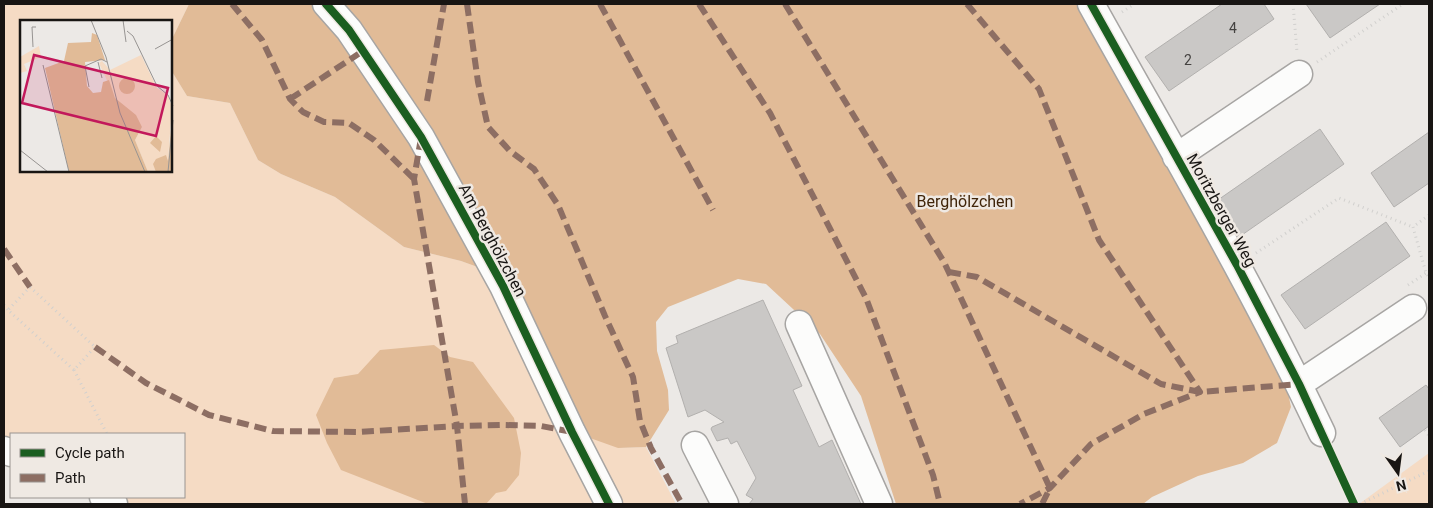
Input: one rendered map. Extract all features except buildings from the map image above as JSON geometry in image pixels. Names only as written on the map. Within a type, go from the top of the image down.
[{"type":"street","name":"Am Berghölzchen","points":[[326,4],[349,30],[421,137],[503,286],[572,432],[609,504]]},
{"type":"street","name":"Moritzberger Weg","points":[[1091,4],[1237,265],[1299,384],[1322,433]]},
{"type":"street","points":[[1176,157],[1298,74]]},
{"type":"street","points":[[1299,384],[1413,308]]},
{"type":"street","points":[[799,324],[879,504]]},
{"type":"street","points":[[695,445],[725,504]]},
{"type":"path","points":[[1293,4],[1298,74],[1403,4]]},
{"type":"path","points":[[1237,265],[1339,198],[1413,227]]},
{"type":"path","points":[[1413,227],[1429,215]]},
{"type":"path","points":[[1413,227],[1426,273],[1429,277]]},
{"type":"path","points":[[8,310],[30,287],[95,347],[74,370]]},
{"type":"path","points":[[4,306],[74,370],[106,433]]},
{"type":"path","points":[[1425,430],[1429,436]]},
{"type":"path","points":[[1360,504],[1429,471]]},
{"type":"shaded area","points":[[4,4],[189,4],[172,39],[172,20],[20,20],[20,172],[172,172],[172,72],[187,96],[230,103],[258,160],[281,174],[335,197],[404,247],[461,261],[511,279],[618,448],[646,447],[676,504],[128,504],[123,498],[185,498],[185,433],[10,433],[10,450],[4,447]]},
{"type":"shaded area","points":[[1429,453],[1429,504],[1359,504]]},
{"type":"green space","name":"Berghölzchen","points":[[189,4],[1081,4],[1284,373],[1291,407],[1277,443],[1243,463],[1198,476],[1152,497],[1143,504],[896,504],[861,396],[820,334],[766,284],[738,279],[668,307],[656,322],[657,351],[668,390],[669,410],[646,447],[618,448],[590,438],[511,279],[461,261],[404,247],[335,197],[281,174],[258,160],[230,103],[187,96],[172,72],[172,39]]},
{"type":"green space","points":[[434,345],[450,357],[473,362],[514,418],[521,453],[519,475],[506,491],[496,493],[486,504],[428,504],[341,470],[327,443],[316,415],[334,378],[358,374],[380,350]]},
{"type":"marked path","points":[[232,4],[262,40],[290,99],[303,112],[324,122],[349,123],[374,140],[414,179]]},
{"type":"marked path","points":[[427,101],[444,4]]},
{"type":"marked path","points":[[467,4],[478,82],[488,127],[510,151],[534,169],[558,205],[633,377],[640,421],[651,448],[682,504]]},
{"type":"marked path","points":[[600,4],[713,210]]},
{"type":"marked path","points":[[699,4],[770,113],[866,298],[933,475],[940,504]]},
{"type":"marked path","points":[[785,4],[944,262],[1050,488],[1042,504]]},
{"type":"marked path","points":[[967,4],[1039,89],[1099,240],[1200,392],[1144,414],[1091,444],[1050,488],[1020,504]]},
{"type":"marked path","points":[[290,99],[363,51]]},
{"type":"marked path","points":[[421,138],[414,179],[457,426],[465,504]]},
{"type":"marked path","points":[[4,249],[30,287]]},
{"type":"marked path","points":[[949,272],[977,277],[1161,384],[1200,392],[1299,384]]},
{"type":"marked path","points":[[95,347],[146,383],[209,415],[273,431],[357,432],[505,425],[541,426],[572,432]]},
{"type":"cycle path","points":[[326,4],[349,30],[421,137],[503,286],[572,432],[609,504]]},
{"type":"cycle path","points":[[1091,4],[1237,265],[1299,384],[1354,504]]}]
